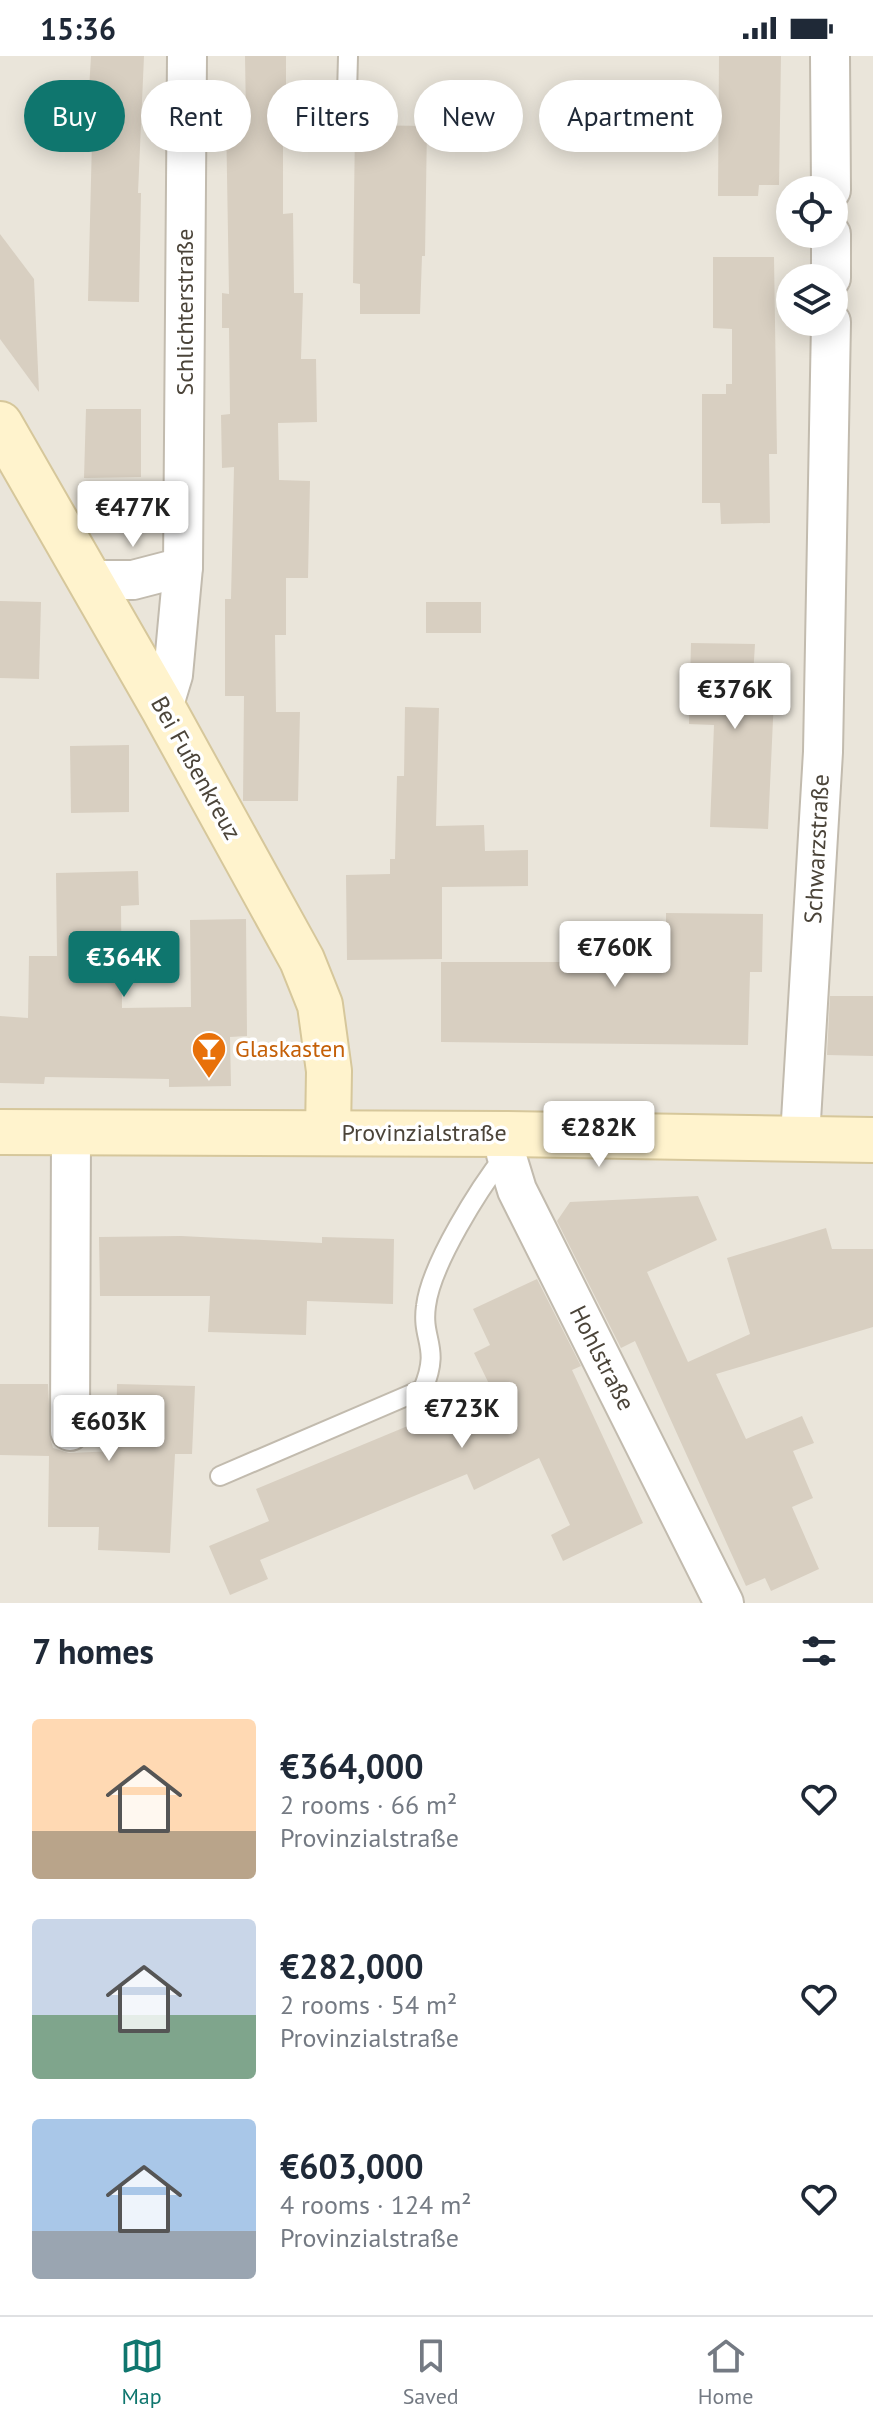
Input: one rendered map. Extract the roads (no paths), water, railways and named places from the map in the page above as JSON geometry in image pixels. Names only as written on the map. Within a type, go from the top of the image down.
[{"type":"street","name":"Schlichterstraße","points":[[163,708],[175,664],[183,567],[187,56]]},
{"type":"street","points":[[830,56],[831,176]]},
{"type":"street","name":"Schwarzstraße","points":[[800,1137],[823,752],[831,336]]},
{"type":"street","name":"Bei Fußenkreuz","points":[[0,424],[163,708],[302,960],[320,1005],[329,1071],[328,1133]]},
{"type":"street","points":[[89,580],[133,580],[183,567]]},
{"type":"street","name":"Provinzialstraße","points":[[0,1132],[328,1133],[505,1144],[800,1137],[873,1140]]},
{"type":"street","points":[[70,1431],[71,1132]]},
{"type":"street","name":"Hohlstraße","points":[[505,1144],[517,1190],[710,1595]]},
{"type":"lane","points":[[347,80],[348,56]]},
{"type":"lane","name":"Provinzialstraße","points":[[220,1476],[423,1389],[433,1354],[425,1316],[426,1302],[477,1191],[505,1144]]},
{"type":"place","name":"Glaskasten","points":[[209,1080]]}]
